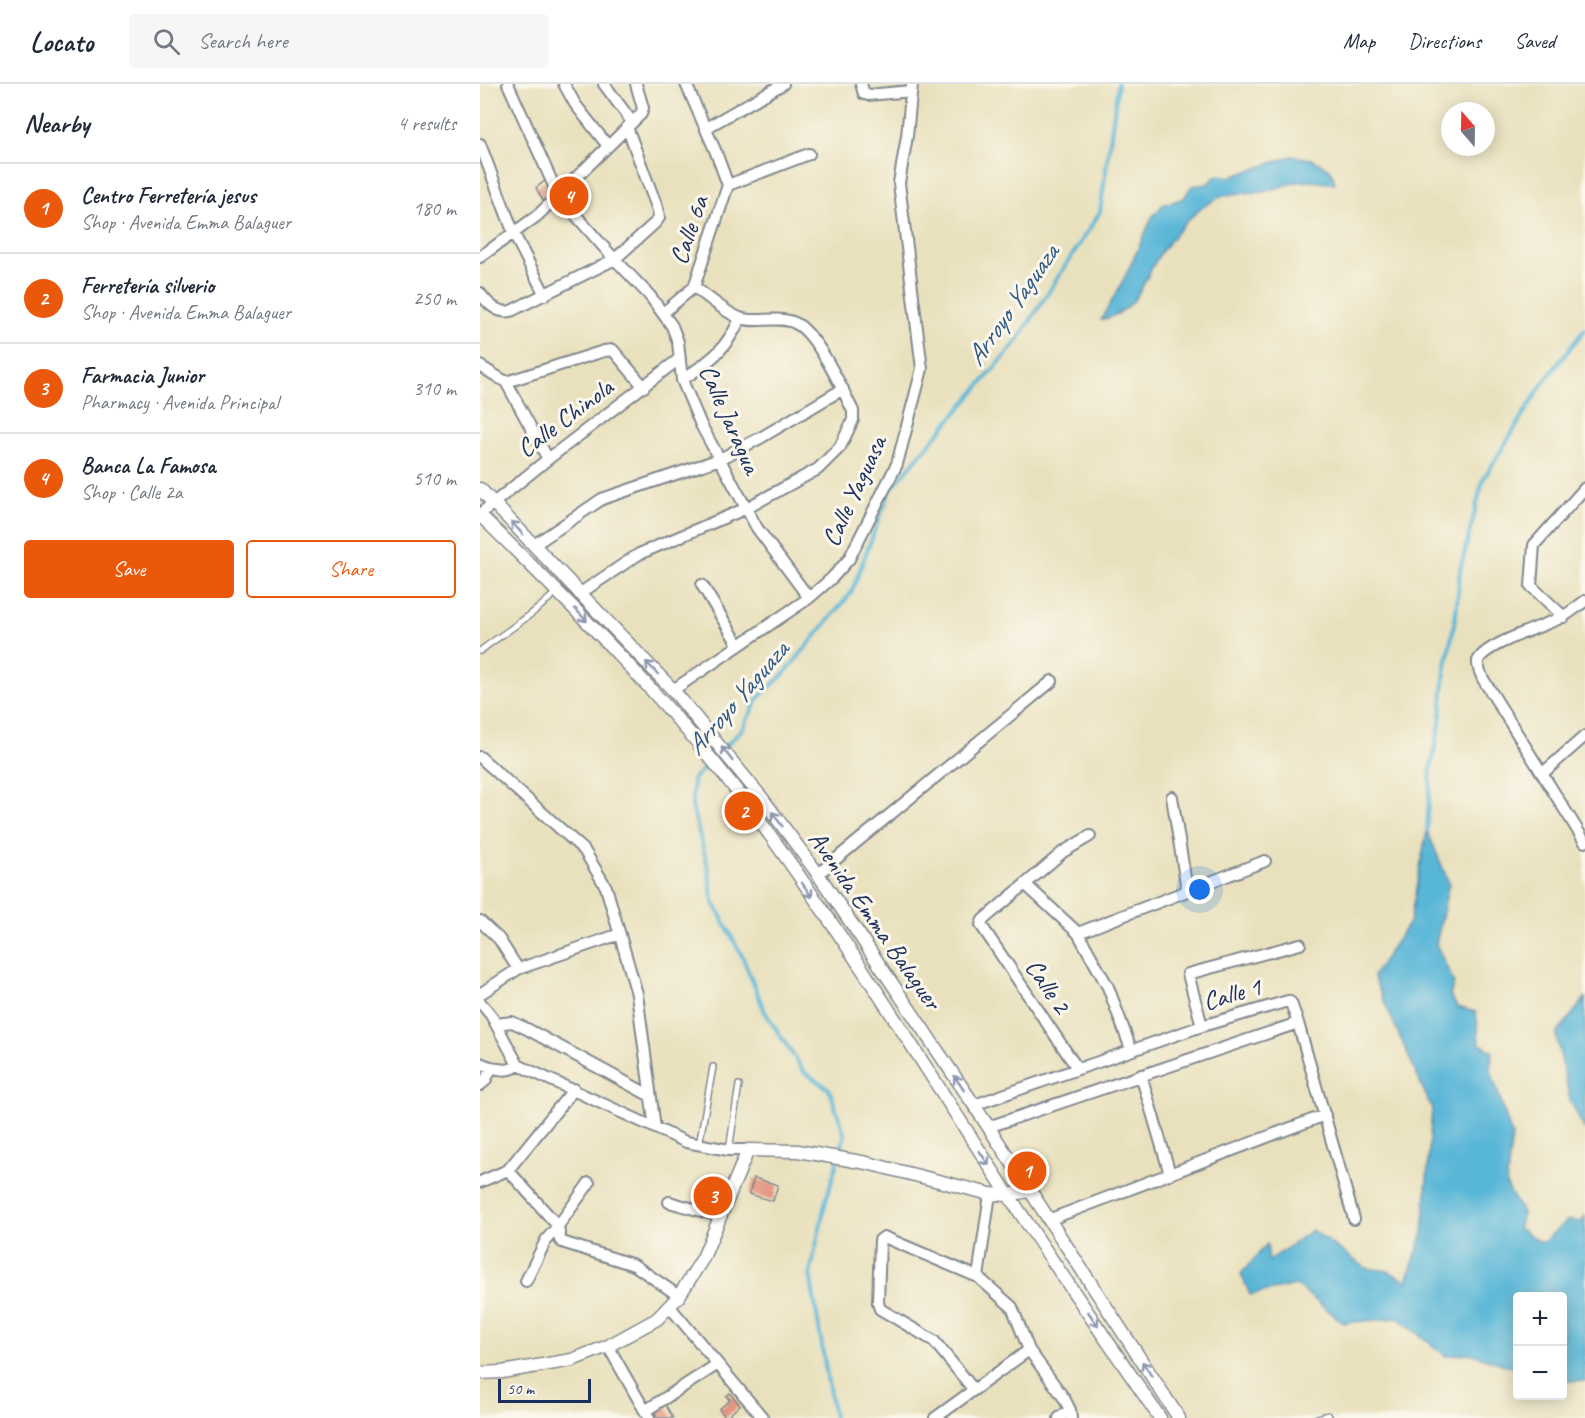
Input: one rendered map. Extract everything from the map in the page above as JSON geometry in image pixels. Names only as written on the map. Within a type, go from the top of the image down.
[{"type":"street","name":"Calle Jaragua","points":[[508,84],[558,195],[663,313],[678,342],[682,380],[701,425],[757,528],[809,598]]},
{"type":"street","points":[[564,84],[575,104],[608,146]]},
{"type":"street","points":[[480,293],[496,309],[505,313],[615,259],[659,218],[630,125],[604,84]]},
{"type":"street","points":[[480,257],[537,216],[641,114],[643,108],[636,84]]},
{"type":"street","name":"Calle 6a","points":[[663,313],[694,287],[728,185],[686,84]]},
{"type":"street","points":[[706,128],[783,84]]},
{"type":"street","points":[[861,84],[864,94],[868,95],[911,88]]},
{"type":"street","name":"Calle Yaguasa","points":[[674,690],[738,644],[809,598],[832,578],[849,559],[897,464],[922,369],[899,185],[907,135],[911,88]]},
{"type":"street","points":[[480,144],[514,234],[545,295]]},
{"type":"street","points":[[728,185],[810,154]]},
{"type":"street","points":[[579,594],[639,554],[747,508],[818,469],[840,447],[853,420],[853,411],[823,352],[801,327],[794,322],[776,319],[740,319],[694,287]]},
{"type":"street","points":[[682,380],[722,351],[732,337],[740,319]]},
{"type":"street","points":[[506,382],[573,360],[613,350],[644,387]]},
{"type":"street","name":"Calle Chinola","points":[[480,515],[493,502],[679,359]]},
{"type":"street","points":[[480,366],[506,382],[548,459]]},
{"type":"street","points":[[534,545],[602,499],[720,459],[843,389]]},
{"type":"street","points":[[1564,616],[1531,586],[1534,545],[1585,488]]},
{"type":"street","name":"Avenida Emma Balaguer","points":[[480,489],[674,690],[762,798],[818,874],[974,1105],[1179,1418]]},
{"type":"street","name":"Avenida Emma Balaguer","points":[[480,515],[557,591],[679,721],[749,808],[845,943],[1008,1195],[1160,1418]]},
{"type":"street","points":[[702,585],[738,644]]},
{"type":"street","points":[[1585,601],[1564,616],[1499,644],[1478,661],[1483,679],[1581,828],[1585,842]]},
{"type":"street","points":[[818,874],[1052,681]]},
{"type":"street","points":[[1543,773],[1585,736]]},
{"type":"street","points":[[480,757],[584,850],[606,887],[637,994],[655,1128]]},
{"type":"street","points":[[1172,797],[1187,890]]},
{"type":"street","points":[[1090,836],[1063,852],[1025,884],[1078,933],[1096,961],[1131,1049]]},
{"type":"street","points":[[1078,933],[1265,861]]},
{"type":"street","name":"Calle 2","points":[[1025,884],[983,920],[982,929],[1077,1068]]},
{"type":"street","points":[[480,921],[499,939],[518,969]]},
{"type":"street","points":[[845,943],[858,933]]},
{"type":"street","points":[[480,994],[518,969],[620,934]]},
{"type":"street","points":[[1202,1026],[1188,974],[1300,944]]},
{"type":"street","name":"Calle 1","points":[[974,1105],[1131,1049],[1288,1001],[1291,1003],[1298,1023],[1354,1219]]},
{"type":"street","points":[[480,1002],[491,1015],[518,1065],[686,1142],[729,1150],[798,1151],[867,1163],[990,1194],[1008,1195],[1029,1191]]},
{"type":"street","points":[[496,1024],[512,1022],[649,1095]]},
{"type":"street","points":[[988,1127],[1298,1023]]},
{"type":"street","points":[[480,1063],[513,1070],[518,1065]]},
{"type":"street","points":[[480,1085],[485,1082],[492,1067]]},
{"type":"street","points":[[1141,1075],[1170,1174]]},
{"type":"street","points":[[480,1182],[508,1170],[574,1089]]},
{"type":"street","points":[[1048,1220],[1324,1115]]},
{"type":"street","points":[[480,1373],[502,1372],[572,1360],[608,1346],[657,1319],[679,1296],[703,1258],[748,1150]]},
{"type":"street","points":[[508,1170],[558,1226],[562,1242],[634,1265],[679,1296]]},
{"type":"street","points":[[526,1281],[546,1240],[589,1183]]},
{"type":"street","points":[[978,1277],[990,1194]]},
{"type":"street","points":[[669,1202],[719,1216]]},
{"type":"street","points":[[974,1390],[934,1341],[880,1309],[880,1240],[884,1237],[978,1277],[1012,1307],[1029,1350],[1064,1398],[1071,1414],[1059,1418]]},
{"type":"street","points":[[670,1307],[760,1415],[747,1418]]},
{"type":"street","points":[[608,1346],[647,1414],[718,1364]]},
{"type":"street","points":[[935,1418],[1029,1350]]},
{"type":"lane","points":[[480,651],[510,631],[557,591]]},
{"type":"lane","points":[[699,1145],[713,1067]]},
{"type":"lane","points":[[729,1150],[739,1084]]},
{"type":"lane","points":[[1317,1418],[1324,1415],[1330,1418]]},
{"type":"water","points":[[1292,156],[1312,159],[1331,170],[1335,183],[1299,182],[1268,191],[1227,195],[1208,204],[1182,226],[1162,251],[1133,301],[1115,315],[1101,320],[1126,275],[1153,216],[1163,205],[1184,198],[1192,186],[1207,184],[1218,175],[1231,177]]},
{"type":"water","points":[[1427,830],[1449,883],[1436,944],[1454,983],[1450,995],[1457,1007],[1476,1012],[1479,1043],[1493,1052],[1490,1068],[1512,1136],[1506,1185],[1523,1214],[1518,1228],[1542,1243],[1568,1220],[1582,1222],[1585,1215],[1585,1381],[1567,1381],[1567,1292],[1513,1292],[1513,1368],[1469,1353],[1446,1356],[1398,1318],[1344,1323],[1296,1285],[1250,1295],[1241,1274],[1267,1244],[1269,1261],[1312,1230],[1366,1268],[1388,1271],[1407,1281],[1423,1233],[1432,1109],[1373,976],[1410,921]]},
{"type":"water","points":[[1585,998],[1585,1131],[1570,1100],[1556,1035]]},
{"type":"building","points":[[546,180],[552,195],[544,202],[536,188]]},
{"type":"building","points":[[754,1178],[778,1185],[773,1201],[749,1194]]},
{"type":"building","points":[[706,1186],[724,1191],[720,1205],[702,1200]]},
{"type":"building","points":[[730,1393],[740,1405],[726,1418],[719,1409],[730,1400],[726,1396]]},
{"type":"building","points":[[664,1402],[673,1418],[658,1418],[653,1408]]},
{"type":"waterway","name":"Arroyo Yaguaza","points":[[723,749],[743,728],[759,697],[784,674],[851,593],[890,490],[1016,343],[1100,212],[1118,84]]},
{"type":"waterway","points":[[1427,830],[1431,767],[1440,724],[1445,671],[1456,614],[1460,570],[1483,480],[1543,383],[1585,329]]},
{"type":"waterway","name":"Arroyo Yaguaza","points":[[709,763],[693,779],[692,807],[708,867],[713,901],[742,956],[765,1012],[804,1072],[829,1089],[845,1135],[825,1204],[810,1274],[834,1418]]},
{"type":"place","name":"Banca La Famosa","points":[[569,196]]},
{"type":"place","name":"Ferretería silverio","points":[[744,811]]},
{"type":"place","name":"Centro Ferretería jesus","points":[[1027,1171]]},
{"type":"place","name":"Farmacia Junior","points":[[713,1196]]}]
